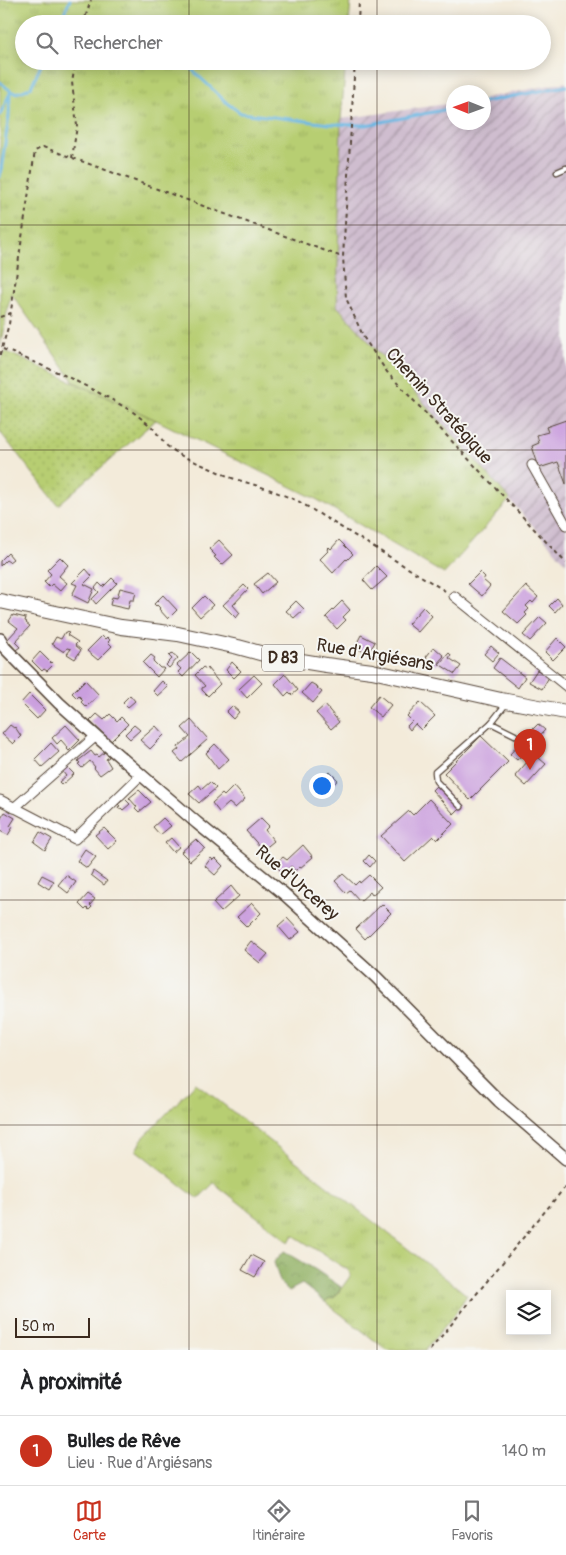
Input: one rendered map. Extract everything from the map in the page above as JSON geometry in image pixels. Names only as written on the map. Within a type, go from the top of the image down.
[{"type":"main road","name":"Rue d'Argiésans","points":[[0,601],[121,627],[178,634],[238,646],[271,656],[326,666],[372,671],[566,712]]},
{"type":"street","points":[[532,466],[566,526]]},
{"type":"street","points":[[454,596],[566,686]]},
{"type":"street","name":"Rue d'Urcerey","points":[[0,639],[4,647],[96,736],[141,776],[284,893],[376,978],[499,1101],[566,1159]]},
{"type":"street","points":[[14,808],[96,736]]},
{"type":"street","points":[[0,800],[75,839],[141,776]]},
{"type":"lane","points":[[557,172],[566,168]]},
{"type":"lane","points":[[461,806],[436,781],[435,772],[491,722],[508,701]]},
{"type":"lane","points":[[491,722],[515,735]]},
{"type":"path","points":[[86,15],[91,0]]},
{"type":"path","points":[[358,15],[359,0]]},
{"type":"path","points":[[72,158],[77,126],[72,82],[74,70]]},
{"type":"path","name":"Chemin Stratégique","points":[[354,70],[343,257],[346,298],[364,338],[387,372],[566,563]]},
{"type":"path","points":[[0,356],[11,313],[35,151],[43,147],[343,257]]},
{"type":"path","points":[[0,317],[11,313]]},
{"type":"path","points":[[3,349],[64,375],[133,412],[152,427],[167,446],[182,456],[232,478],[271,490],[298,501],[454,596]]},
{"type":"path","points":[[430,1350],[566,1186]]},
{"type":"shaded area","points":[[566,82],[566,563],[337,306],[341,119],[446,104],[446,130],[491,130],[491,97]]},
{"type":"green space","points":[[0,0],[351,0],[350,15],[15,15],[15,70],[345,70],[341,119],[337,306],[510,499],[444,574],[316,499],[74,382],[11,293],[0,346]]},
{"type":"green space","points":[[5,351],[156,420],[58,505],[0,432],[0,360]]},
{"type":"green space","points":[[196,1083],[467,1295],[454,1315],[425,1350],[387,1350],[325,1302],[335,1297],[351,1275],[348,1270],[293,1235],[289,1242],[214,1183],[198,1199],[136,1150],[142,1139]]},
{"type":"green space","points":[[284,1251],[341,1287],[335,1297],[325,1302],[302,1284],[289,1291],[280,1282],[274,1262]]},
{"type":"building","points":[[566,420],[566,484],[558,462],[539,468],[532,446],[539,443],[537,435],[548,432],[546,427]]},
{"type":"building","points":[[219,540],[233,555],[222,565],[209,549]]},
{"type":"building","points":[[339,540],[353,554],[333,573],[320,559],[328,551],[329,547],[331,549]]},
{"type":"building","points":[[8,553],[13,559],[9,562],[6,560],[0,566],[0,561]]},
{"type":"building","points":[[60,557],[68,565],[59,576],[67,583],[60,591],[52,584],[49,587],[44,582],[51,574],[47,570]]},
{"type":"building","points":[[376,566],[387,577],[372,590],[363,580]]},
{"type":"building","points":[[86,569],[92,576],[84,584],[94,589],[88,603],[72,595],[77,585],[72,583]]},
{"type":"building","points":[[480,572],[485,577],[483,580],[490,586],[482,596],[468,584]]},
{"type":"building","points":[[268,573],[276,582],[262,594],[254,584]]},
{"type":"building","points":[[112,578],[117,583],[96,604],[92,599],[99,592],[95,588],[99,583],[103,587]]},
{"type":"building","points":[[244,585],[248,589],[233,605],[240,613],[236,618],[223,605]]},
{"type":"building","points":[[526,586],[538,597],[533,603],[531,601],[526,606],[529,609],[525,613],[527,615],[518,624],[503,611]]},
{"type":"building","points":[[120,588],[136,592],[134,600],[130,600],[128,609],[110,605],[112,597],[117,598]]},
{"type":"building","points":[[163,595],[177,610],[168,619],[160,608],[154,604]]},
{"type":"building","points":[[204,596],[213,605],[200,617],[192,608]]},
{"type":"building","points":[[557,598],[562,604],[555,612],[549,606]]},
{"type":"building","points":[[296,601],[304,609],[294,618],[286,611]]},
{"type":"building","points":[[342,601],[350,610],[343,617],[346,620],[337,629],[326,617]]},
{"type":"building","points":[[423,607],[432,616],[418,632],[408,624]]},
{"type":"building","points":[[13,615],[26,618],[26,623],[30,626],[15,642],[20,647],[16,650],[7,640],[18,628],[9,621]]},
{"type":"building","points":[[540,617],[547,623],[530,641],[523,635]]},
{"type":"building","points":[[65,632],[69,633],[67,635],[78,642],[75,645],[81,650],[75,659],[67,654],[71,649],[67,648],[64,652],[52,644],[56,637],[61,639]]},
{"type":"building","points":[[361,635],[375,642],[368,654],[355,647]]},
{"type":"building","points":[[102,636],[110,640],[108,642],[112,646],[98,660],[87,651]]},
{"type":"building","points":[[557,638],[566,647],[553,660],[545,652]]},
{"type":"building","points":[[491,646],[499,653],[492,661],[484,654]]},
{"type":"building","points":[[434,647],[444,656],[435,666],[426,657]]},
{"type":"building","points":[[40,652],[54,664],[47,671],[44,669],[42,671],[32,661]]},
{"type":"building","points":[[191,652],[199,660],[183,677],[178,672],[181,669],[177,665]]},
{"type":"building","points":[[172,653],[178,658],[169,668],[166,665],[172,659],[169,656]]},
{"type":"building","points":[[449,653],[451,655],[449,658],[461,666],[455,674],[439,664]]},
{"type":"building","points":[[151,655],[155,658],[153,661],[160,668],[164,669],[157,677],[143,663]]},
{"type":"building","points":[[500,658],[525,677],[518,688],[493,668]]},
{"type":"building","points":[[232,662],[241,671],[234,678],[226,670]]},
{"type":"building","points":[[203,667],[207,668],[220,684],[208,696],[202,690],[205,686],[195,675]]},
{"type":"building","points":[[537,670],[549,677],[542,689],[529,682]]},
{"type":"building","points":[[285,674],[298,690],[292,695],[289,692],[285,696],[275,684]]},
{"type":"building","points":[[254,675],[262,683],[247,698],[239,689]]},
{"type":"building","points":[[85,680],[99,695],[86,707],[81,702],[83,700],[79,696],[77,698],[72,693]]},
{"type":"building","points":[[162,681],[168,687],[158,696],[153,691]]},
{"type":"building","points":[[311,683],[322,692],[313,703],[302,693]]},
{"type":"building","points":[[29,694],[45,710],[37,719],[21,703]]},
{"type":"building","points":[[130,695],[135,701],[128,707],[123,702]]},
{"type":"building","points":[[379,695],[391,705],[381,717],[369,707]]},
{"type":"building","points":[[420,702],[435,716],[421,730],[415,724],[410,730],[407,726],[412,721],[407,716]]},
{"type":"building","points":[[325,705],[339,722],[331,729],[316,713]]},
{"type":"building","points":[[232,706],[239,712],[233,719],[226,712]]},
{"type":"building","points":[[97,714],[104,720],[110,714],[117,721],[121,717],[128,724],[111,741],[90,721]]},
{"type":"building","points":[[191,720],[208,739],[182,762],[174,753],[190,737],[182,728]]},
{"type":"building","points":[[538,724],[545,730],[517,760],[510,754],[525,735]]},
{"type":"building","points":[[10,725],[15,727],[21,736],[13,744],[2,734]]},
{"type":"building","points":[[66,725],[80,740],[69,751],[61,740],[57,744],[52,738]]},
{"type":"building","points":[[134,725],[140,730],[130,739],[125,734]]},
{"type":"building","points":[[156,726],[164,735],[150,749],[140,740]]},
{"type":"building","points":[[481,736],[508,762],[470,800],[444,773]]},
{"type":"building","points":[[51,743],[59,752],[42,767],[35,759]]},
{"type":"building","points":[[215,744],[229,759],[218,769],[206,753]]},
{"type":"building","points":[[91,751],[95,756],[99,757],[105,752],[109,757],[106,759],[111,767],[100,775],[90,761],[82,768],[78,764],[80,763],[78,761]]},
{"type":"building","points":[[534,754],[546,764],[526,786],[515,776]]},
{"type":"building","points":[[67,767],[74,774],[62,785],[59,782],[66,776],[62,771]]},
{"type":"building","points":[[330,772],[338,780],[328,789],[320,781]]},
{"type":"building","points":[[210,782],[216,788],[199,803],[189,794],[199,785],[202,789]]},
{"type":"building","points":[[438,784],[460,808],[454,814],[432,790]]},
{"type":"building","points":[[234,786],[245,799],[235,808],[229,803],[219,812],[212,803],[222,794],[224,796]]},
{"type":"building","points":[[139,790],[151,802],[139,812],[129,798]]},
{"type":"building","points":[[125,799],[130,804],[123,810],[121,808],[120,810],[118,804]]},
{"type":"building","points":[[429,799],[453,824],[437,840],[433,836],[405,862],[381,836],[409,811],[413,815]]},
{"type":"building","points":[[5,812],[15,818],[10,826],[13,827],[8,835],[0,831],[0,820]]},
{"type":"building","points":[[163,818],[171,826],[160,835],[153,827]]},
{"type":"building","points":[[261,818],[269,826],[265,830],[274,841],[263,850],[246,831]]},
{"type":"building","points":[[104,828],[117,841],[108,849],[95,835]]},
{"type":"building","points":[[40,832],[52,839],[45,850],[34,842]]},
{"type":"building","points":[[171,838],[179,847],[173,852],[165,843]]},
{"type":"building","points":[[196,839],[205,848],[190,861],[181,852]]},
{"type":"building","points":[[303,845],[313,857],[295,871],[291,866],[283,874],[275,864],[283,857],[287,860]]},
{"type":"building","points":[[85,849],[96,857],[87,868],[77,861]]},
{"type":"building","points":[[369,855],[375,861],[370,867],[364,861]]},
{"type":"building","points":[[211,858],[213,860],[215,858],[223,866],[215,875],[205,866]]},
{"type":"building","points":[[93,871],[107,881],[104,885],[91,875]]},
{"type":"building","points":[[343,874],[355,885],[369,875],[381,887],[372,895],[370,892],[360,901],[350,890],[346,893],[335,881]]},
{"type":"building","points":[[42,875],[54,881],[49,889],[38,882]]},
{"type":"building","points":[[66,875],[76,882],[68,893],[58,885]]},
{"type":"building","points":[[231,886],[239,896],[221,912],[213,903]]},
{"type":"building","points":[[88,894],[95,899],[90,905],[92,907],[89,910],[87,908],[85,910],[79,904]]},
{"type":"building","points":[[252,903],[261,913],[247,927],[237,917]]},
{"type":"building","points":[[382,904],[391,913],[365,939],[356,929]]},
{"type":"building","points":[[287,918],[300,932],[290,940],[278,926]]},
{"type":"building","points":[[251,941],[268,954],[260,963],[244,950]]},
{"type":"building","points":[[251,1255],[264,1262],[255,1277],[242,1270]]},
{"type":"waterway","points":[[63,15],[70,0]]},
{"type":"waterway","points":[[0,82],[8,89],[17,93],[31,87],[39,70]]},
{"type":"waterway","points":[[192,70],[228,104],[241,113],[330,124],[366,125],[446,110]]},
{"type":"waterway","points":[[491,101],[566,86]]},
{"type":"waterway","points":[[0,177],[9,116],[10,92]]},
{"type":"waterway","points":[[0,115],[9,95]]},
{"type":"place","name":"Bulles de Rêve","points":[[530,770]]}]
